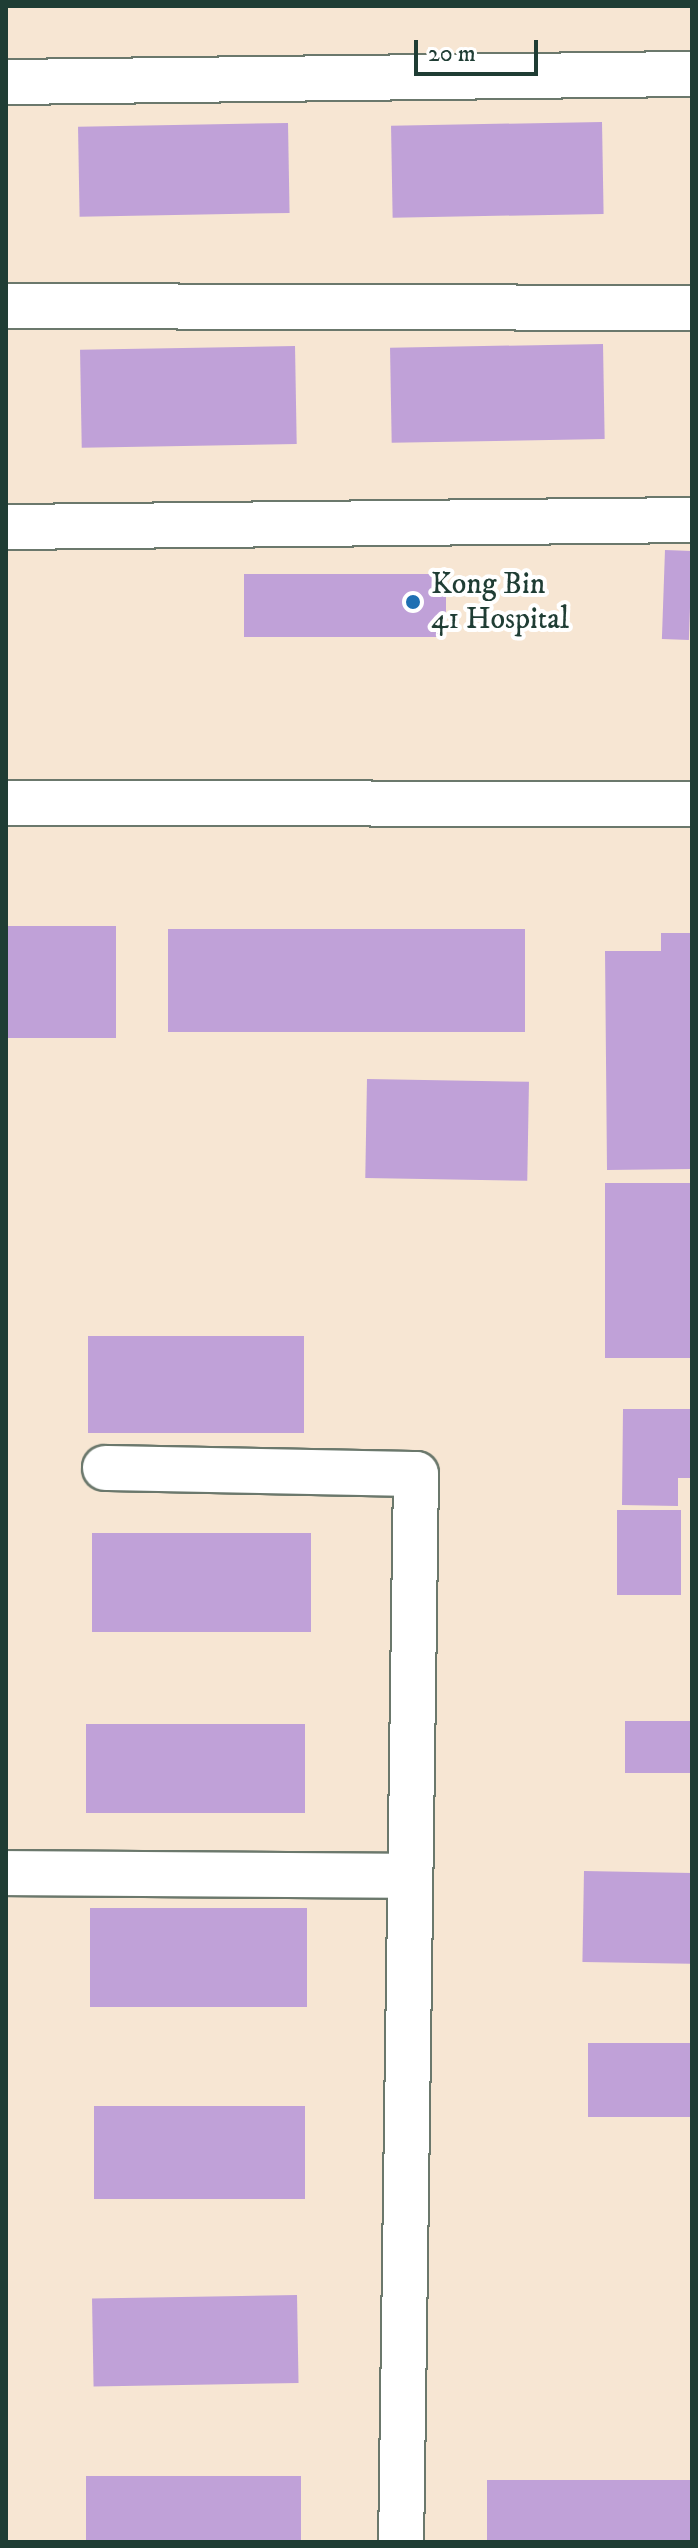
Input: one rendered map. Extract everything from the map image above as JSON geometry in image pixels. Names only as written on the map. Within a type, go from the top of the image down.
[{"type":"lane","points":[[6,82],[692,74]]},
{"type":"lane","points":[[6,306],[692,308]]},
{"type":"lane","points":[[6,527],[692,520]]},
{"type":"lane","points":[[6,803],[692,804]]},
{"type":"lane","points":[[105,1468],[416,1474],[401,2542]]},
{"type":"lane","points":[[6,1873],[410,1876]]},
{"type":"building","points":[[602,122],[604,214],[393,218],[391,126]]},
{"type":"building","points":[[288,123],[290,213],[80,217],[78,127]]},
{"type":"building","points":[[603,344],[605,439],[392,443],[390,348]]},
{"type":"building","points":[[295,346],[297,444],[82,448],[80,350]]},
{"type":"building","points":[[665,550],[692,551],[689,640],[662,639]]},
{"type":"building","points":[[244,574],[446,574],[446,637],[244,637]]},
{"type":"building","points":[[6,926],[116,926],[116,1038],[6,1038]]},
{"type":"building","points":[[168,929],[525,929],[525,1032],[168,1032]]},
{"type":"building","points":[[661,933],[692,933],[692,1169],[607,1170],[605,951],[661,951]]},
{"type":"building","points":[[367,1079],[529,1082],[527,1181],[365,1178]]},
{"type":"building","points":[[605,1183],[692,1183],[692,1358],[605,1358]]},
{"type":"building","points":[[88,1336],[304,1336],[304,1433],[88,1433]]},
{"type":"building","points":[[623,1409],[692,1409],[692,1478],[678,1478],[678,1506],[622,1505]]},
{"type":"building","points":[[617,1510],[681,1510],[681,1595],[617,1595]]},
{"type":"building","points":[[92,1533],[311,1533],[311,1632],[92,1632]]},
{"type":"building","points":[[625,1721],[692,1721],[692,1773],[625,1773]]},
{"type":"building","points":[[86,1724],[305,1724],[305,1813],[86,1813]]},
{"type":"building","points":[[584,1871],[692,1873],[690,1964],[582,1962]]},
{"type":"building","points":[[90,1908],[307,1908],[307,2007],[90,2007]]},
{"type":"building","points":[[588,2043],[692,2043],[692,2117],[588,2117]]},
{"type":"building","points":[[94,2106],[305,2106],[305,2199],[94,2199]]},
{"type":"building","points":[[297,2295],[299,2383],[94,2387],[92,2299]]},
{"type":"building","points":[[86,2476],[301,2476],[301,2542],[86,2542]]},
{"type":"building","points":[[487,2480],[692,2480],[692,2542],[487,2542]]},
{"type":"place","name":"Kong Bin 41 Hospital","points":[[413,602]]}]
